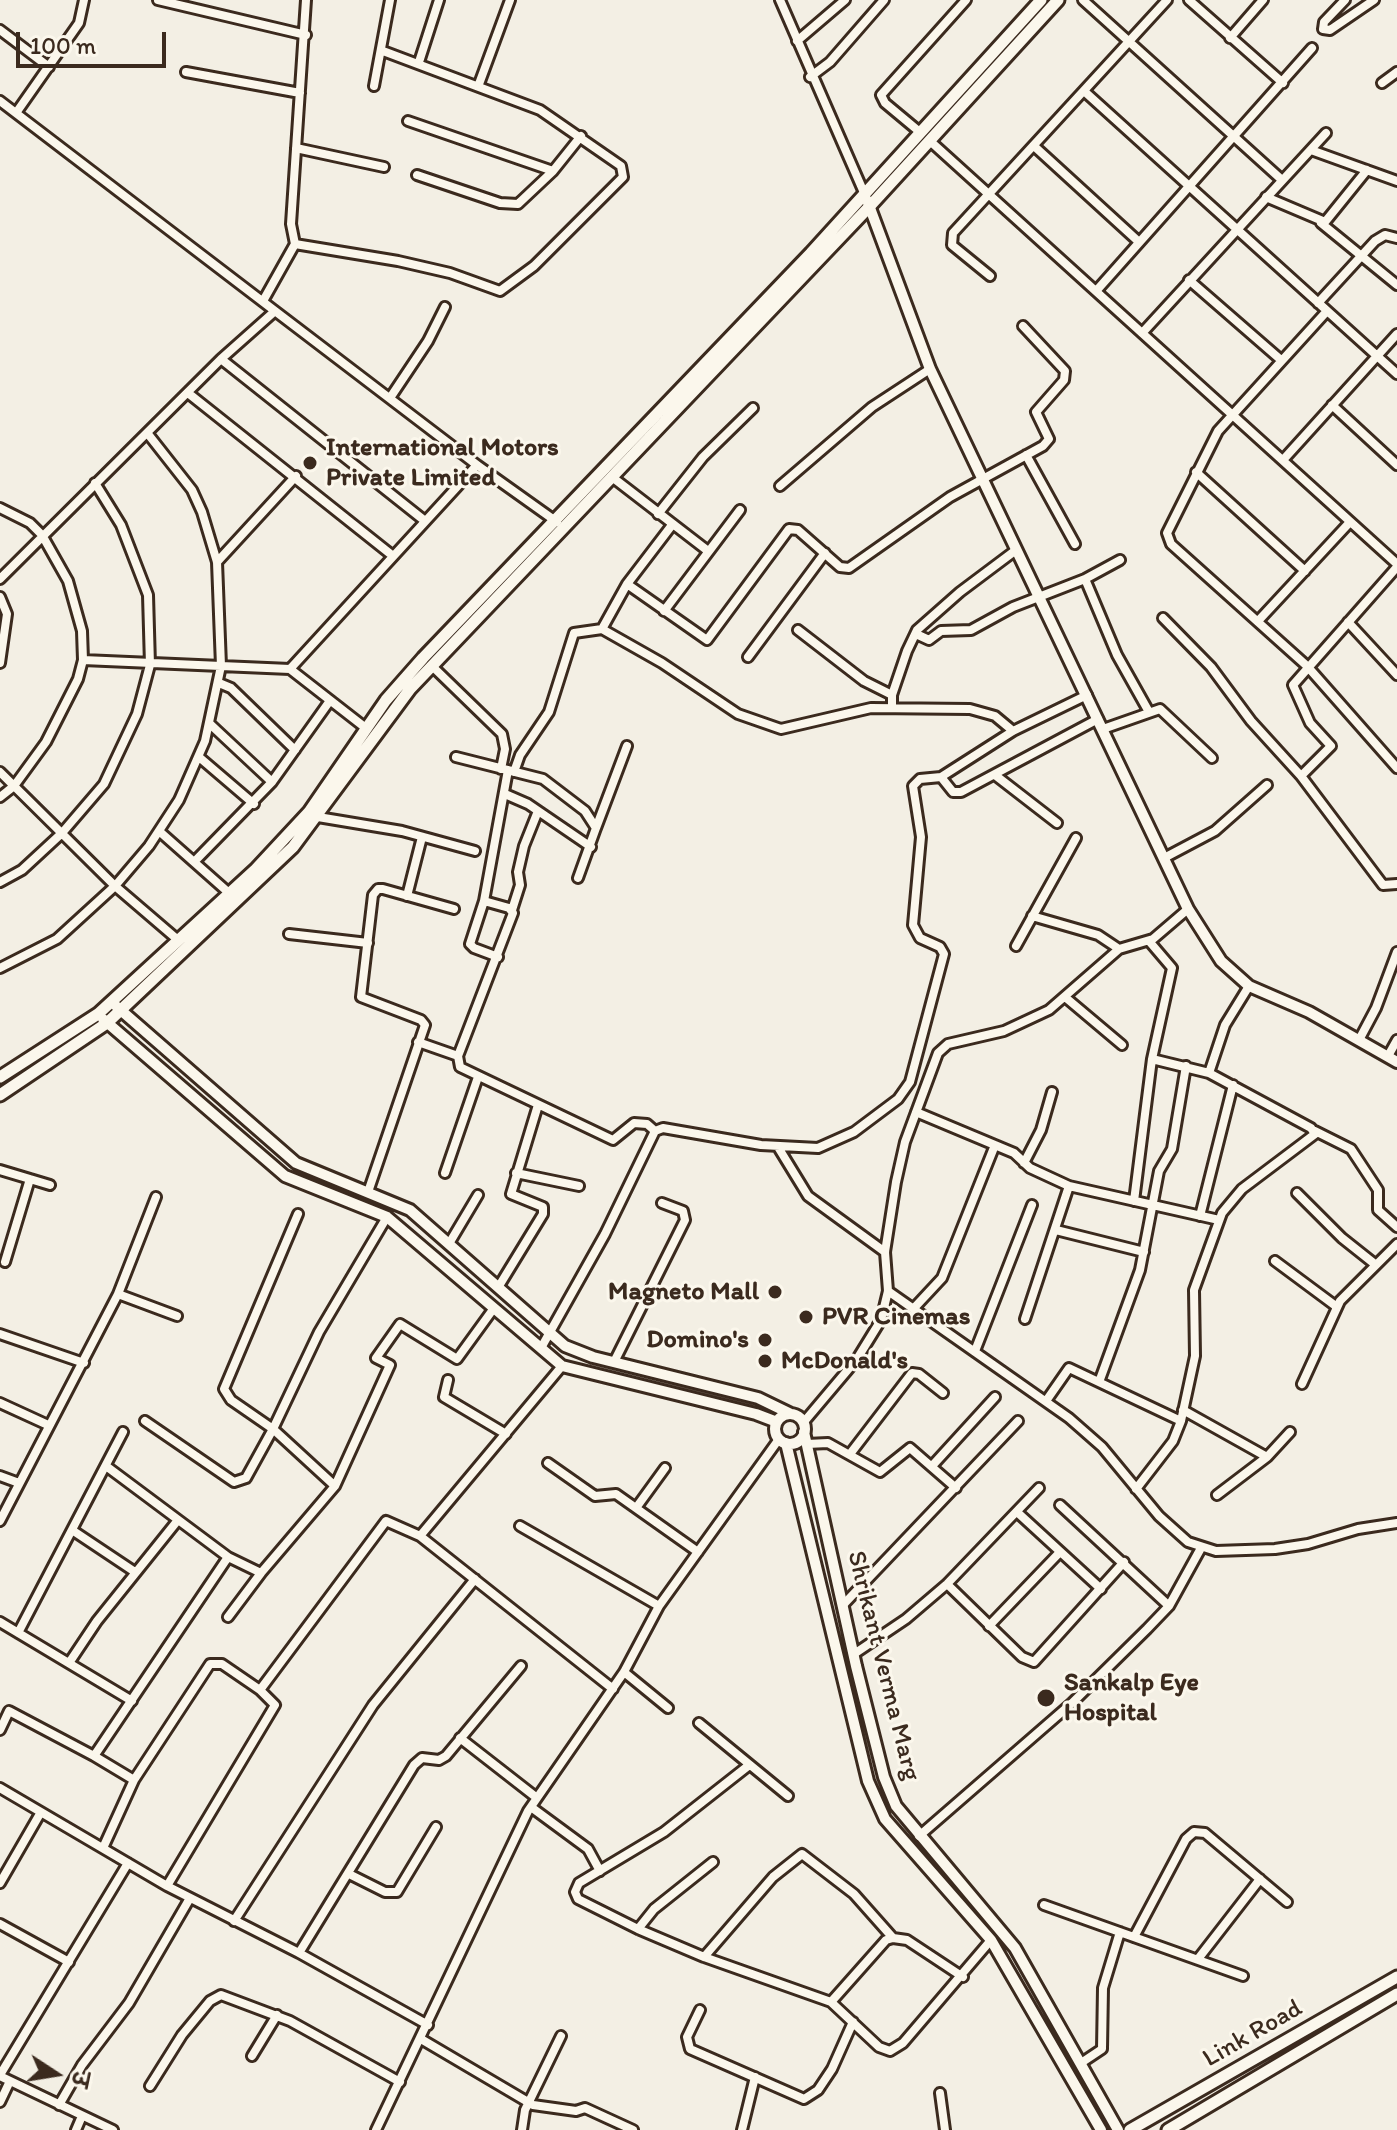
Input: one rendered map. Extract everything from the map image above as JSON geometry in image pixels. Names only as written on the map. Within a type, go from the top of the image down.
[{"type":"main road","points":[[925,137],[1041,0]]},
{"type":"main road","points":[[0,1095],[107,1023],[252,888],[318,817],[391,712],[432,666],[612,477],[925,137],[1058,0]]},
{"type":"main road","points":[[0,1077],[98,1014],[256,869],[309,812],[386,700],[423,658],[867,200]]},
{"type":"main road","name":"Link Road","points":[[1130,2130],[1397,1977]]},
{"type":"main road","name":"Link Road","points":[[1168,2130],[1397,1994]]},
{"type":"street","points":[[16,113],[79,23],[84,0]]},
{"type":"street","points":[[158,0],[208,5],[306,35]]},
{"type":"street","points":[[263,301],[295,244],[291,224],[306,0]]},
{"type":"street","points":[[374,86],[383,51],[390,0]]},
{"type":"street","points":[[419,62],[439,0]]},
{"type":"street","points":[[479,84],[510,0]]},
{"type":"street","points":[[781,0],[810,77],[867,200],[930,369],[1188,909],[1221,961],[1249,986],[1309,1012],[1392,1059],[1397,1040]]},
{"type":"street","points":[[797,41],[845,0]]},
{"type":"street","points":[[810,77],[830,62],[884,0]]},
{"type":"street","points":[[966,0],[881,95],[885,103],[1144,331],[1397,566],[1293,685],[1293,692],[1313,728],[1331,746],[1301,776]]},
{"type":"street","points":[[1083,0],[1282,180]]},
{"type":"street","points":[[990,276],[950,241],[953,233],[1167,0]]},
{"type":"street","points":[[1189,0],[1283,83]]},
{"type":"street","points":[[1230,38],[1263,0]]},
{"type":"street","points":[[1345,0],[1324,22],[1323,29],[1330,30],[1374,0]]},
{"type":"street","points":[[0,30],[49,67]]},
{"type":"street","points":[[1097,290],[1312,48]]},
{"type":"street","points":[[295,244],[411,264],[500,291],[534,266],[623,177],[621,166],[540,110],[479,84],[383,51]]},
{"type":"street","points":[[186,72],[300,93]]},
{"type":"street","points":[[1382,83],[1397,72]]},
{"type":"street","points":[[1084,91],[1397,374]]},
{"type":"street","points":[[0,101],[477,465],[557,522]]},
{"type":"street","points":[[408,121],[553,171]]},
{"type":"street","points":[[1144,331],[1326,133]]},
{"type":"street","points":[[417,175],[511,206],[524,200],[553,171],[581,136]]},
{"type":"street","points":[[1034,146],[1139,242]]},
{"type":"street","points":[[296,148],[384,167]]},
{"type":"street","points":[[1311,150],[1397,181]]},
{"type":"street","points":[[1321,223],[1328,219],[1367,170]]},
{"type":"street","points":[[1266,197],[1321,223],[1397,285]]},
{"type":"street","points":[[1318,303],[1380,237],[1397,238]]},
{"type":"street","points":[[1189,280],[1281,360]]},
{"type":"street","points":[[390,398],[428,341],[445,307]]},
{"type":"street","points":[[0,579],[221,359],[275,311]]},
{"type":"street","points":[[1327,311],[1218,431],[1168,527],[1167,539],[1307,666],[1397,768]]},
{"type":"street","points":[[627,584],[707,640],[789,529],[798,530],[840,567],[849,568],[903,527],[980,478],[1047,443],[1048,435],[1036,412],[1065,375],[1063,367],[1023,326]]},
{"type":"street","points":[[1283,460],[1397,334]]},
{"type":"street","points":[[221,359],[425,521]]},
{"type":"street","points":[[780,486],[872,407],[930,369]]},
{"type":"street","points":[[188,393],[393,556]]},
{"type":"street","points":[[1332,405],[1397,465]]},
{"type":"street","points":[[658,514],[703,457],[753,408]]},
{"type":"street","points":[[0,968],[57,939],[115,886],[159,831],[179,800],[210,724],[221,666],[217,562],[192,490],[148,434]]},
{"type":"street","points":[[1026,455],[1075,544]]},
{"type":"street","points":[[290,669],[477,465]]},
{"type":"street","points":[[1196,472],[1305,571]]},
{"type":"street","points":[[217,562],[296,476]]},
{"type":"street","points":[[612,477],[708,551]]},
{"type":"street","points":[[0,882],[22,870],[62,833],[104,784],[137,714],[150,665],[148,595],[121,525],[95,483]]},
{"type":"street","points":[[0,508],[30,523],[42,535],[68,581],[82,631],[83,660],[78,679],[46,742],[14,786],[0,797]]},
{"type":"street","points":[[664,611],[740,510]]},
{"type":"street","points":[[1259,620],[1350,522]]},
{"type":"street","points":[[602,629],[602,622],[627,584],[672,525]]},
{"type":"street","points":[[892,706],[892,695],[916,634],[934,613],[1016,550]]},
{"type":"street","points":[[748,657],[825,553]]},
{"type":"street","points":[[916,634],[929,640],[941,631],[971,630],[1120,560]]},
{"type":"street","points":[[1085,579],[1117,655],[1149,712]]},
{"type":"street","points":[[0,597],[7,614],[0,663]]},
{"type":"street","points":[[1163,618],[1211,667],[1251,721],[1301,776],[1383,885],[1397,884]]},
{"type":"street","points":[[1348,622],[1397,675]]},
{"type":"street","points":[[508,770],[549,712],[574,633],[602,629],[662,663],[738,714],[772,727],[789,728],[850,711],[892,706],[970,709],[995,716],[1013,731]]},
{"type":"street","points":[[798,630],[864,681],[892,695]]},
{"type":"street","points":[[83,660],[290,669],[367,729]]},
{"type":"street","points":[[432,666],[502,734],[508,770],[505,794],[484,901],[471,946],[498,957]]},
{"type":"street","points":[[219,683],[231,688],[295,750]]},
{"type":"street","points":[[538,811],[524,846],[518,872],[520,885],[498,957],[458,1056],[460,1067],[613,1140],[634,1123],[647,1124],[655,1131],[668,1129],[778,1147],[818,1148],[834,1142],[880,1114],[898,1099],[910,1082],[944,954],[940,947],[920,938],[913,925],[921,851],[913,786],[920,779],[941,777],[1013,731],[1087,695]]},
{"type":"street","points":[[194,862],[254,804],[329,702]]},
{"type":"street","points":[[941,777],[956,793],[1100,724],[1149,712],[1164,711],[1212,758]]},
{"type":"street","points":[[210,724],[272,782]]},
{"type":"street","points":[[578,878],[627,746]]},
{"type":"street","points":[[199,757],[254,804]]},
{"type":"street","points":[[456,757],[543,779],[585,811],[596,828]]},
{"type":"street","points":[[0,772],[115,886],[178,940]]},
{"type":"street","points":[[995,775],[1057,823]]},
{"type":"street","points":[[1164,858],[1215,831],[1267,785]]},
{"type":"street","points":[[505,794],[538,811],[591,847]]},
{"type":"street","points":[[318,817],[422,837],[475,851]]},
{"type":"street","points":[[159,831],[229,893]]},
{"type":"street","points":[[407,896],[422,837]]},
{"type":"street","points":[[1016,946],[1076,838]]},
{"type":"street","points":[[368,1192],[424,1022],[361,997],[374,891],[383,889],[454,909]]},
{"type":"street","points":[[484,901],[512,910]]},
{"type":"street","points":[[376,2130],[531,1807],[624,1672],[659,1606],[782,1441],[800,1440],[804,1427],[870,1340],[881,1320],[888,1291],[885,1252],[896,1182],[916,1112],[942,1047],[1029,1021],[1065,997],[1119,949],[1149,941],[1188,909]]},
{"type":"street","points":[[1032,916],[1098,935],[1119,949]]},
{"type":"street","points":[[289,934],[368,943]]},
{"type":"street","points":[[1134,1201],[1152,1059],[1172,968],[1149,941]]},
{"type":"street","points":[[1359,1040],[1376,1008],[1397,952]]},
{"type":"street","points":[[1209,1073],[1225,1025],[1249,986]]},
{"type":"street","points":[[1065,997],[1122,1045]]},
{"type":"street","points":[[111,1002],[296,1163],[410,1210],[499,1286],[549,1335],[578,1352],[758,1398],[791,1414],[804,1427]]},
{"type":"street","points":[[98,1014],[285,1176],[387,1217],[562,1366],[756,1414],[777,1422],[791,1414]]},
{"type":"street","points":[[418,1042],[458,1056]]},
{"type":"street","points":[[1152,1059],[1209,1073],[1351,1149],[1378,1190],[1378,1210],[1397,1227]]},
{"type":"street","points":[[1099,1382],[1129,1306],[1144,1252],[1159,1171],[1172,1149],[1186,1066]]},
{"type":"street","points":[[445,1173],[478,1077]]},
{"type":"street","points":[[1200,1216],[1233,1085]]},
{"type":"street","points":[[1024,1163],[1041,1130],[1052,1092]]},
{"type":"street","points":[[499,1286],[544,1210],[539,1204],[511,1194],[538,1105]]},
{"type":"street","points":[[916,1112],[1014,1153],[1024,1163],[1069,1186],[1219,1220]]},
{"type":"street","points":[[541,1348],[605,1234],[655,1131]]},
{"type":"street","points":[[1136,1489],[1173,1441],[1181,1421],[1195,1356],[1194,1290],[1219,1220],[1242,1189],[1308,1141],[1315,1131]]},
{"type":"street","points":[[915,1307],[942,1278],[995,1145]]},
{"type":"street","points":[[778,1147],[808,1196],[885,1252]]},
{"type":"street","points":[[0,1170],[50,1185]]},
{"type":"street","points":[[516,1173],[579,1186]]},
{"type":"street","points":[[5,1262],[30,1179]]},
{"type":"street","points":[[1025,1319],[1069,1186]]},
{"type":"street","points":[[1297,1193],[1342,1238],[1376,1265]]},
{"type":"street","points":[[450,1242],[478,1195]]},
{"type":"street","points":[[0,1521],[118,1294],[156,1197]]},
{"type":"street","points":[[614,1362],[685,1220],[683,1211],[662,1203]]},
{"type":"street","points":[[975,1351],[1032,1205]]},
{"type":"street","points":[[298,1214],[224,1389],[231,1400],[273,1429],[335,1486]]},
{"type":"street","points":[[145,1421],[239,1483],[246,1478],[319,1332],[387,1217]]},
{"type":"street","points":[[1056,1230],[1144,1252]]},
{"type":"street","points":[[1302,1384],[1337,1307],[1348,1290],[1397,1244]]},
{"type":"street","points":[[1275,1261],[1337,1307]]},
{"type":"street","points":[[888,1291],[1046,1401],[1102,1447],[1174,1533],[1201,1548],[1241,1552],[1295,1547],[1358,1529],[1397,1523]]},
{"type":"street","points":[[118,1294],[177,1316]]},
{"type":"street","points":[[228,1617],[335,1486],[390,1365],[376,1358],[400,1324],[457,1359],[494,1308]]},
{"type":"street","points":[[0,1334],[84,1363]]},
{"type":"street","points":[[420,1536],[562,1366]]},
{"type":"street","points":[[1046,1401],[1066,1369],[1181,1421]]},
{"type":"street","points":[[850,1454],[912,1373],[919,1374],[943,1393]]},
{"type":"street","points":[[448,1380],[444,1397],[506,1434]]},
{"type":"street","points":[[932,1466],[995,1397]]},
{"type":"street","points":[[0,1403],[48,1425]]},
{"type":"street","points":[[1183,1410],[1267,1457]]},
{"type":"street","points":[[843,1605],[1018,1421]]},
{"type":"street","name":"Shrikant Verma Marg","points":[[777,1422],[868,1781],[885,1819],[991,1940],[1101,2130]]},
{"type":"street","name":"Shrikant Verma Marg","points":[[804,1427],[854,1654],[884,1777],[896,1806],[1015,1948],[1118,2130]]},
{"type":"street","points":[[18,1633],[123,1432]]},
{"type":"street","points":[[1217,1495],[1267,1457],[1290,1432]]},
{"type":"street","points":[[807,1444],[828,1443],[884,1472],[910,1448],[956,1488]]},
{"type":"street","points":[[548,1463],[595,1496],[616,1494],[698,1552]]},
{"type":"street","points":[[106,1466],[228,1557],[261,1573]]},
{"type":"street","points":[[636,1508],[665,1468]]},
{"type":"street","points":[[0,1476],[19,1483]]},
{"type":"street","points":[[854,1654],[906,1619],[947,1584],[1039,1488]]},
{"type":"street","points":[[1060,1505],[1169,1606]]},
{"type":"street","points":[[1017,1512],[1101,1589]]},
{"type":"street","points":[[69,1663],[135,1572],[178,1520]]},
{"type":"street","points":[[260,1690],[386,1521],[420,1536],[613,1689]]},
{"type":"street","points":[[520,1526],[659,1606]]},
{"type":"street","points":[[72,1530],[135,1572]]},
{"type":"street","points":[[919,1836],[1072,1703],[1169,1606],[1201,1548]]},
{"type":"street","points":[[989,1626],[1060,1552]]},
{"type":"street","points":[[94,1756],[228,1557]]},
{"type":"street","points":[[947,1584],[1022,1657],[1034,1662],[1124,1562]]},
{"type":"street","points":[[234,1921],[373,1705],[475,1579]]},
{"type":"street","points":[[0,1622],[132,1701]]},
{"type":"street","points":[[103,1848],[134,1780],[210,1664],[222,1664],[260,1690],[275,1705],[167,1886]]},
{"type":"street","points":[[299,1953],[419,1760],[442,1760],[521,1666]]},
{"type":"street","points":[[624,1672],[668,1708]]},
{"type":"street","points":[[0,1706],[134,1780]]},
{"type":"street","points":[[0,1730],[9,1711]]},
{"type":"street","points":[[699,1723],[788,1796]]},
{"type":"street","points":[[460,1738],[537,1798]]},
{"type":"street","points":[[748,1766],[664,1832],[575,1888],[578,1899],[704,1957],[831,2002],[879,2047],[896,2049],[963,1977],[991,1940]]},
{"type":"street","points":[[0,1788],[167,1886],[299,1953],[428,2025]]},
{"type":"street","points":[[531,1807],[588,1849],[600,1871]]},
{"type":"street","points":[[0,1883],[41,1812]]},
{"type":"street","points":[[349,1874],[385,1892],[397,1892],[436,1827]]},
{"type":"street","points":[[1134,1937],[1186,1839],[1194,1832],[1205,1833],[1287,1902]]},
{"type":"street","points":[[704,1957],[773,1877],[802,1854],[854,1894],[893,1938]]},
{"type":"street","points":[[638,1929],[654,1909],[713,1862]]},
{"type":"street","points":[[113,2130],[0,2076],[128,1863]]},
{"type":"street","points":[[1198,1959],[1260,1879]]},
{"type":"street","points":[[59,2105],[82,2065],[129,2003],[190,1898]]},
{"type":"street","points":[[1044,1905],[1243,1976]]},
{"type":"street","points":[[0,1924],[69,1962]]},
{"type":"street","points":[[1081,2063],[1102,2049],[1103,1988],[1120,1932]]},
{"type":"street","points":[[831,2002],[886,1940],[893,1938],[907,1940],[963,1977]]},
{"type":"street","points":[[150,2086],[182,2035],[216,1996],[229,1996],[277,2015],[400,2082]]},
{"type":"street","points":[[700,2010],[687,2037],[687,2046],[804,2099],[812,2097],[832,2069],[853,2022]]},
{"type":"street","points":[[252,2056],[277,2015]]},
{"type":"street","points":[[522,2130],[528,2103],[561,2036]]},
{"type":"street","points":[[421,2039],[528,2103],[576,2111],[585,2108],[633,2130]]},
{"type":"street","points":[[742,2130],[755,2077]]},
{"type":"street","points":[[0,2102],[10,2081]]},
{"type":"street","points":[[940,2093],[945,2130]]},
{"type":"street","points":[[76,2130],[82,2116]]},
{"type":"place","name":"International Motors Private Limited","points":[[310,463]]},
{"type":"place","name":"Magneto Mall","points":[[775,1292]]},
{"type":"place","name":"PVR Cinemas","points":[[806,1317]]},
{"type":"place","name":"Domino's","points":[[765,1340]]},
{"type":"place","name":"McDonald's","points":[[765,1361]]},
{"type":"place","name":"Sankalp Eye Hospital","points":[[1046,1698]]}]
